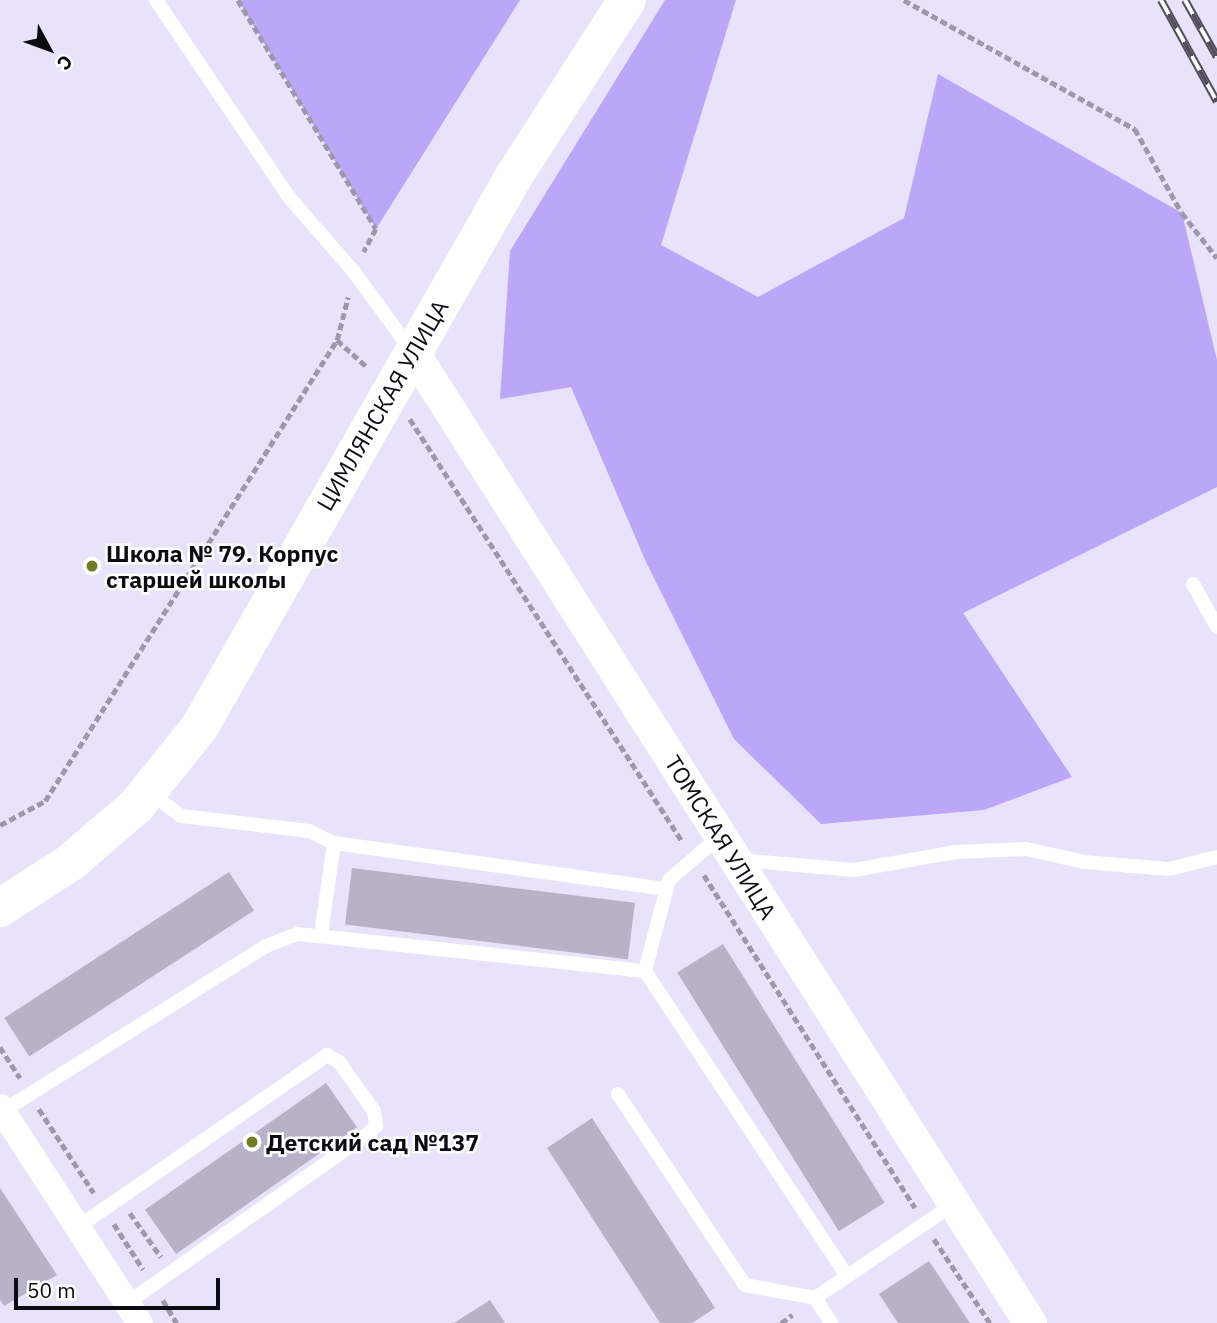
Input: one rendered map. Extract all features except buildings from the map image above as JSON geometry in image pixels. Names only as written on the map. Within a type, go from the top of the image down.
[{"type":"main road","name":"ЦИМЛЯНСКАЯ УЛИЦА","points":[[0,908],[71,862],[148,791],[199,728],[514,176],[627,0]]},
{"type":"street","name":"ТОМСКАЯ УЛИЦА","points":[[412,351],[1030,1323]]},
{"type":"street","points":[[1,1109],[134,1313]]},
{"type":"lane","points":[[156,0],[288,197],[354,272],[412,351]]},
{"type":"lane","points":[[1193,584],[1217,627]]},
{"type":"lane","points":[[148,791],[181,816],[309,831],[334,843],[665,890]]},
{"type":"lane","points":[[321,935],[334,843]]},
{"type":"lane","points":[[847,1276],[645,971],[665,890],[693,858],[727,847],[854,870],[956,852],[1027,849],[1084,862],[1169,869],[1217,857]]},
{"type":"lane","points":[[1,1109],[30,1094],[266,947],[298,934],[645,971]]},
{"type":"lane","points":[[78,1227],[318,1058],[333,1057],[374,1111],[376,1126],[153,1285],[134,1313]]},
{"type":"lane","points":[[618,1094],[745,1285],[815,1298],[954,1204]]},
{"type":"lane","points":[[815,1298],[831,1323]]},
{"type":"path","points":[[0,825],[45,801],[337,340],[354,272],[376,229],[238,0]]},
{"type":"path","points":[[904,0],[1135,129],[1182,213],[1217,258]]},
{"type":"path","points":[[337,340],[391,390],[989,1323]]},
{"type":"path","points":[[0,1047],[177,1323]]},
{"type":"path","points":[[120,1198],[172,1272]]},
{"type":"shaded area","points":[[238,0],[520,0],[376,229]]},
{"type":"shaded area","points":[[665,0],[736,0],[661,245],[758,297],[904,218],[938,74],[1182,213],[1217,360],[1217,487],[963,613],[1072,777],[984,810],[821,824],[734,739],[646,562],[571,387],[500,399],[510,251]]},
{"type":"railway","points":[[1161,0],[1217,102]]},
{"type":"railway","points":[[1185,0],[1217,57]]},
{"type":"place","name":"Школа № 79. Корпус старшей школы","points":[[92,566]]},
{"type":"place","name":"Детский сад №137","points":[[252,1142]]}]
